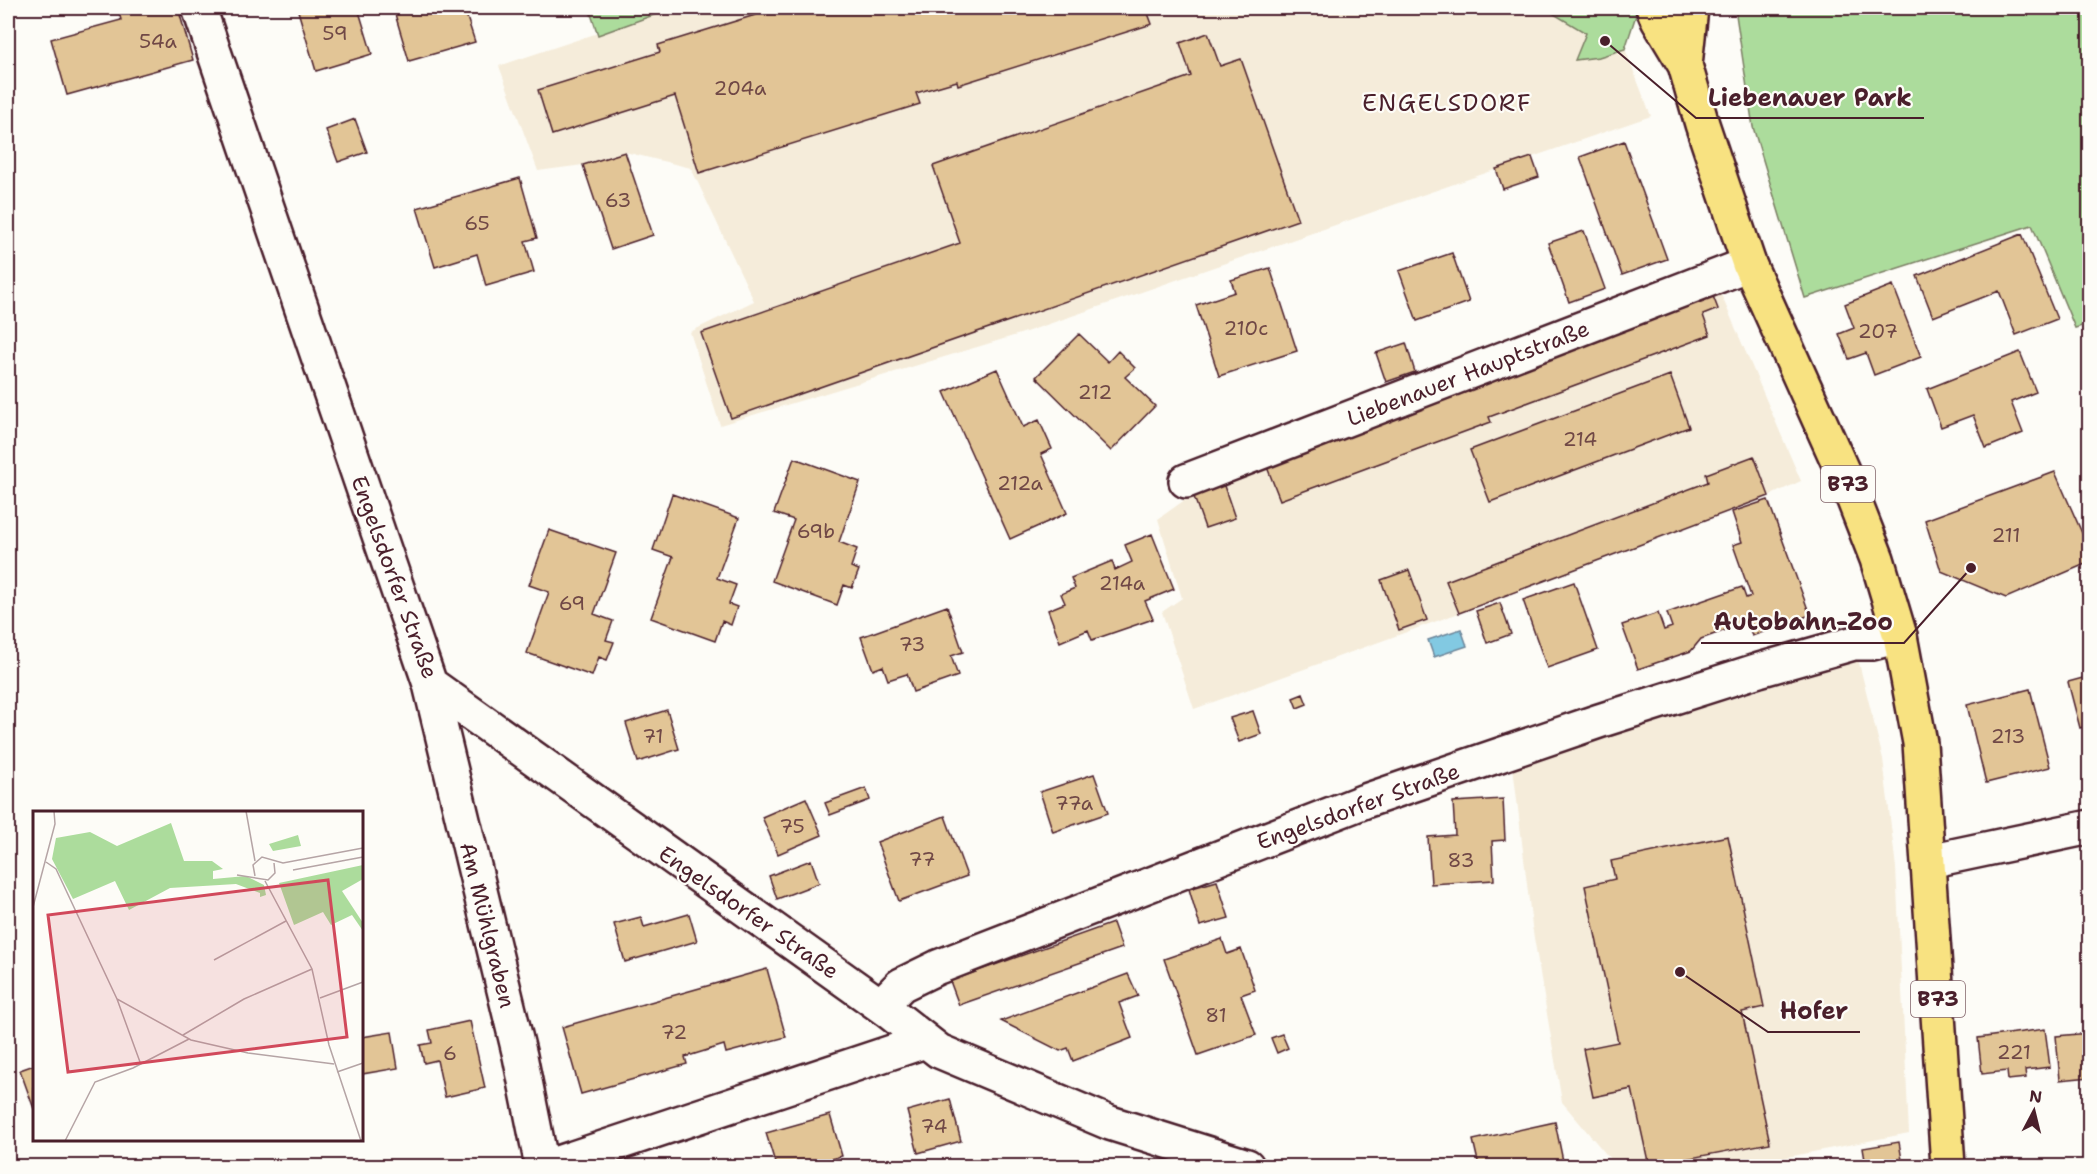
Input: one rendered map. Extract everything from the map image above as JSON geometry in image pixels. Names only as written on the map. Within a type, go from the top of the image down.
[{"type":"main road","name":"B73","points":[[1653,8],[1658,21],[1685,64],[1702,124],[1749,264],[1845,477],[1877,559],[1900,636],[1920,742],[1948,1167]]},
{"type":"main road","name":"B73","points":[[1685,64],[1691,8]]},
{"type":"street","name":"Engelsdorfer Straße","points":[[199,8],[430,684],[888,1011],[939,1051],[1110,1122],[1247,1167]]},
{"type":"street","name":"Liebenauer Hauptstraße","points":[[1186,482],[1749,264]]},
{"type":"street","name":"Engelsdorfer Straße","points":[[888,1011],[890,996],[901,985],[938,967],[1354,806],[1599,721],[1854,643],[1872,643],[1900,636]]},
{"type":"street","name":"Am Mühlgraben","points":[[430,684],[520,1056],[542,1167]]},
{"type":"street","points":[[1929,861],[2090,827]]},
{"type":"street","points":[[549,1167],[925,1041]]},
{"type":"shaded area","points":[[673,8],[1544,8],[1586,33],[1576,60],[1599,57],[1625,49],[1651,116],[1020,334],[720,425],[690,332],[754,301],[691,168],[625,152],[583,165],[538,171],[499,66]]},
{"type":"shaded area","points":[[1720,292],[1801,481],[1769,496],[1459,613],[1194,709],[1162,612],[1182,598],[1158,519],[1193,494],[1265,462]]},
{"type":"shaded area","points":[[1858,659],[1883,759],[1896,868],[1909,1133],[1742,1166],[1616,1166],[1562,1102],[1532,926],[1513,767]]},
{"type":"green space","points":[[589,8],[673,8],[598,35]]},
{"type":"green space","points":[[1544,8],[1638,9],[1625,49],[1599,57],[1575,60],[1586,33]]},
{"type":"green space","points":[[1735,8],[2089,8],[2089,324],[2075,328],[2032,225],[1805,298],[1753,127]]},
{"type":"water","points":[[1461,629],[1467,646],[1434,657],[1428,640]]},
{"type":"building","points":[[118,8],[178,8],[193,60],[67,95],[51,39],[121,20]]},
{"type":"building","points":[[308,8],[358,8],[372,54],[316,71],[298,11]]},
{"type":"building","points":[[403,8],[464,8],[475,42],[409,61],[395,14],[404,12]]},
{"type":"building","points":[[778,8],[1146,8],[1152,24],[958,85],[957,81],[916,93],[920,104],[699,173],[675,96],[552,135],[538,90],[660,52],[658,45]]},
{"type":"building","points":[[1208,33],[1220,66],[1241,59],[1298,220],[731,418],[701,333],[960,243],[933,166],[1191,76],[1180,43]]},
{"type":"building","points":[[355,119],[367,152],[338,162],[326,130]]},
{"type":"building","points":[[1624,141],[1667,259],[1622,275],[1580,157]]},
{"type":"building","points":[[625,152],[653,235],[611,249],[583,165]]},
{"type":"building","points":[[1532,157],[1539,177],[1503,189],[1496,169]]},
{"type":"building","points":[[520,178],[537,238],[525,241],[534,272],[486,286],[477,254],[435,267],[417,208]]},
{"type":"building","points":[[1584,231],[1605,289],[1569,302],[1548,243]]},
{"type":"building","points":[[2022,234],[2057,319],[2016,335],[1999,291],[1933,317],[1917,276]]},
{"type":"building","points":[[1452,253],[1469,302],[1417,321],[1399,271]]},
{"type":"building","points":[[1270,268],[1297,351],[1219,376],[1196,305],[1235,292],[1231,280]]},
{"type":"building","points":[[1893,285],[1921,357],[1874,375],[1866,353],[1849,359],[1839,334],[1854,328],[1845,304]]},
{"type":"building","points":[[1713,296],[1718,309],[1703,315],[1710,335],[1489,417],[1491,422],[1280,500],[1265,462]]},
{"type":"building","points":[[1079,334],[1108,362],[1118,351],[1135,368],[1125,377],[1155,406],[1111,451],[1036,377]]},
{"type":"building","points":[[1406,343],[1415,372],[1386,382],[1376,353]]},
{"type":"building","points":[[2020,352],[2036,392],[2011,402],[2023,433],[1986,448],[1973,415],[1941,427],[1927,389]]},
{"type":"building","points":[[997,369],[1023,427],[1039,420],[1052,449],[1041,454],[1067,513],[1010,539],[944,392]]},
{"type":"building","points":[[1670,375],[1689,427],[1490,502],[1470,450]]},
{"type":"building","points":[[1754,456],[1769,496],[1459,613],[1446,581],[1708,482],[1706,474]]},
{"type":"building","points":[[794,458],[860,482],[839,542],[857,549],[851,567],[859,570],[852,588],[844,585],[837,605],[772,581],[794,520],[774,513]]},
{"type":"building","points":[[2055,472],[2090,551],[2090,562],[2006,598],[1941,571],[1925,520]]},
{"type":"building","points":[[1223,483],[1235,518],[1205,528],[1193,494]]},
{"type":"building","points":[[672,494],[739,518],[717,578],[736,585],[729,604],[737,607],[731,625],[722,621],[715,641],[651,618],[673,557],[653,550]]},
{"type":"building","points":[[1768,500],[1810,615],[1752,636],[1748,622],[1701,639],[1691,651],[1638,669],[1622,625],[1658,613],[1664,630],[1672,627],[1667,613],[1742,587],[1746,598],[1751,596],[1733,545],[1742,542],[1732,512]]},
{"type":"building","points":[[549,530],[616,553],[594,614],[613,621],[606,640],[614,642],[607,660],[599,657],[592,676],[527,653],[549,592],[529,585]]},
{"type":"building","points":[[1152,534],[1174,589],[1145,601],[1153,619],[1092,640],[1088,630],[1060,642],[1048,610],[1065,603],[1061,594],[1075,588],[1071,578],[1112,561],[1115,570],[1132,562],[1125,545]]},
{"type":"building","points":[[1409,570],[1427,620],[1399,630],[1381,580]]},
{"type":"building","points":[[1574,582],[1598,650],[1547,668],[1523,600]]},
{"type":"building","points":[[1500,603],[1511,634],[1487,643],[1476,611]]},
{"type":"building","points":[[947,606],[963,652],[951,656],[958,676],[913,692],[907,674],[888,680],[883,666],[873,670],[861,637]]},
{"type":"building","points":[[2090,676],[2090,725],[2080,728],[2068,682]]},
{"type":"building","points":[[2030,689],[2050,767],[1986,783],[1967,705]]},
{"type":"building","points":[[1303,694],[1307,704],[1297,708],[1293,698]]},
{"type":"building","points":[[667,710],[679,749],[638,762],[626,723]]},
{"type":"building","points":[[1253,711],[1261,734],[1239,742],[1230,718]]},
{"type":"building","points":[[2090,762],[2090,780],[2085,763]]},
{"type":"building","points":[[1094,774],[1108,813],[1053,832],[1040,792]]},
{"type":"building","points":[[866,788],[870,800],[830,815],[825,803]]},
{"type":"building","points":[[806,798],[822,835],[778,854],[762,817]]},
{"type":"building","points":[[1503,799],[1505,840],[1492,841],[1494,880],[1431,884],[1428,837],[1455,835],[1453,802]]},
{"type":"building","points":[[945,816],[967,876],[899,901],[877,842]]},
{"type":"building","points":[[1728,836],[1764,1007],[1742,1012],[1770,1143],[1649,1166],[1632,1089],[1593,1097],[1583,1049],[1618,1042],[1585,886],[1615,879],[1611,861]]},
{"type":"building","points":[[811,860],[819,883],[777,899],[769,876]]},
{"type":"building","points":[[1217,881],[1229,918],[1200,926],[1189,889]]},
{"type":"building","points":[[689,914],[697,941],[625,962],[614,924],[641,917],[644,927]]},
{"type":"building","points":[[1113,923],[1122,948],[959,1005],[950,981]]},
{"type":"building","points":[[1222,939],[1227,954],[1241,949],[1255,990],[1241,995],[1256,1035],[1198,1055],[1164,959]]},
{"type":"building","points":[[767,969],[786,1037],[726,1053],[724,1045],[685,1057],[687,1064],[581,1094],[562,1027]]},
{"type":"building","points":[[1128,974],[1138,996],[1119,1003],[1132,1038],[1073,1061],[1068,1048],[1060,1051],[1001,1021]]},
{"type":"building","points":[[470,1021],[485,1088],[445,1097],[437,1060],[424,1063],[420,1045],[432,1043],[429,1030]]},
{"type":"building","points":[[2045,1029],[2050,1067],[2025,1070],[2026,1078],[2008,1080],[2007,1071],[1982,1074],[1978,1038]]},
{"type":"building","points":[[392,1032],[398,1068],[363,1074],[363,1037]]},
{"type":"building","points":[[2090,1033],[2090,1077],[2060,1080],[2056,1036]]},
{"type":"building","points":[[1282,1034],[1288,1048],[1277,1053],[1271,1038]]},
{"type":"building","points":[[33,1065],[33,1106],[20,1070]]},
{"type":"building","points":[[950,1099],[961,1141],[918,1153],[907,1111]]},
{"type":"building","points":[[830,1115],[842,1156],[827,1160],[829,1166],[776,1166],[766,1133]]},
{"type":"building","points":[[1555,1122],[1564,1166],[1479,1166],[1473,1140]]},
{"type":"building","points":[[1899,1142],[1903,1166],[1866,1166],[1863,1148]]},
{"type":"place","name":"Liebenauer Park","points":[[1605,41]]},
{"type":"place","name":"Autobahn-Zoo","points":[[1971,568]]},
{"type":"place","name":"Hofer","points":[[1680,972]]},
{"type":"district","name":"ENGELSDORF","points":[[1447,103]]}]
